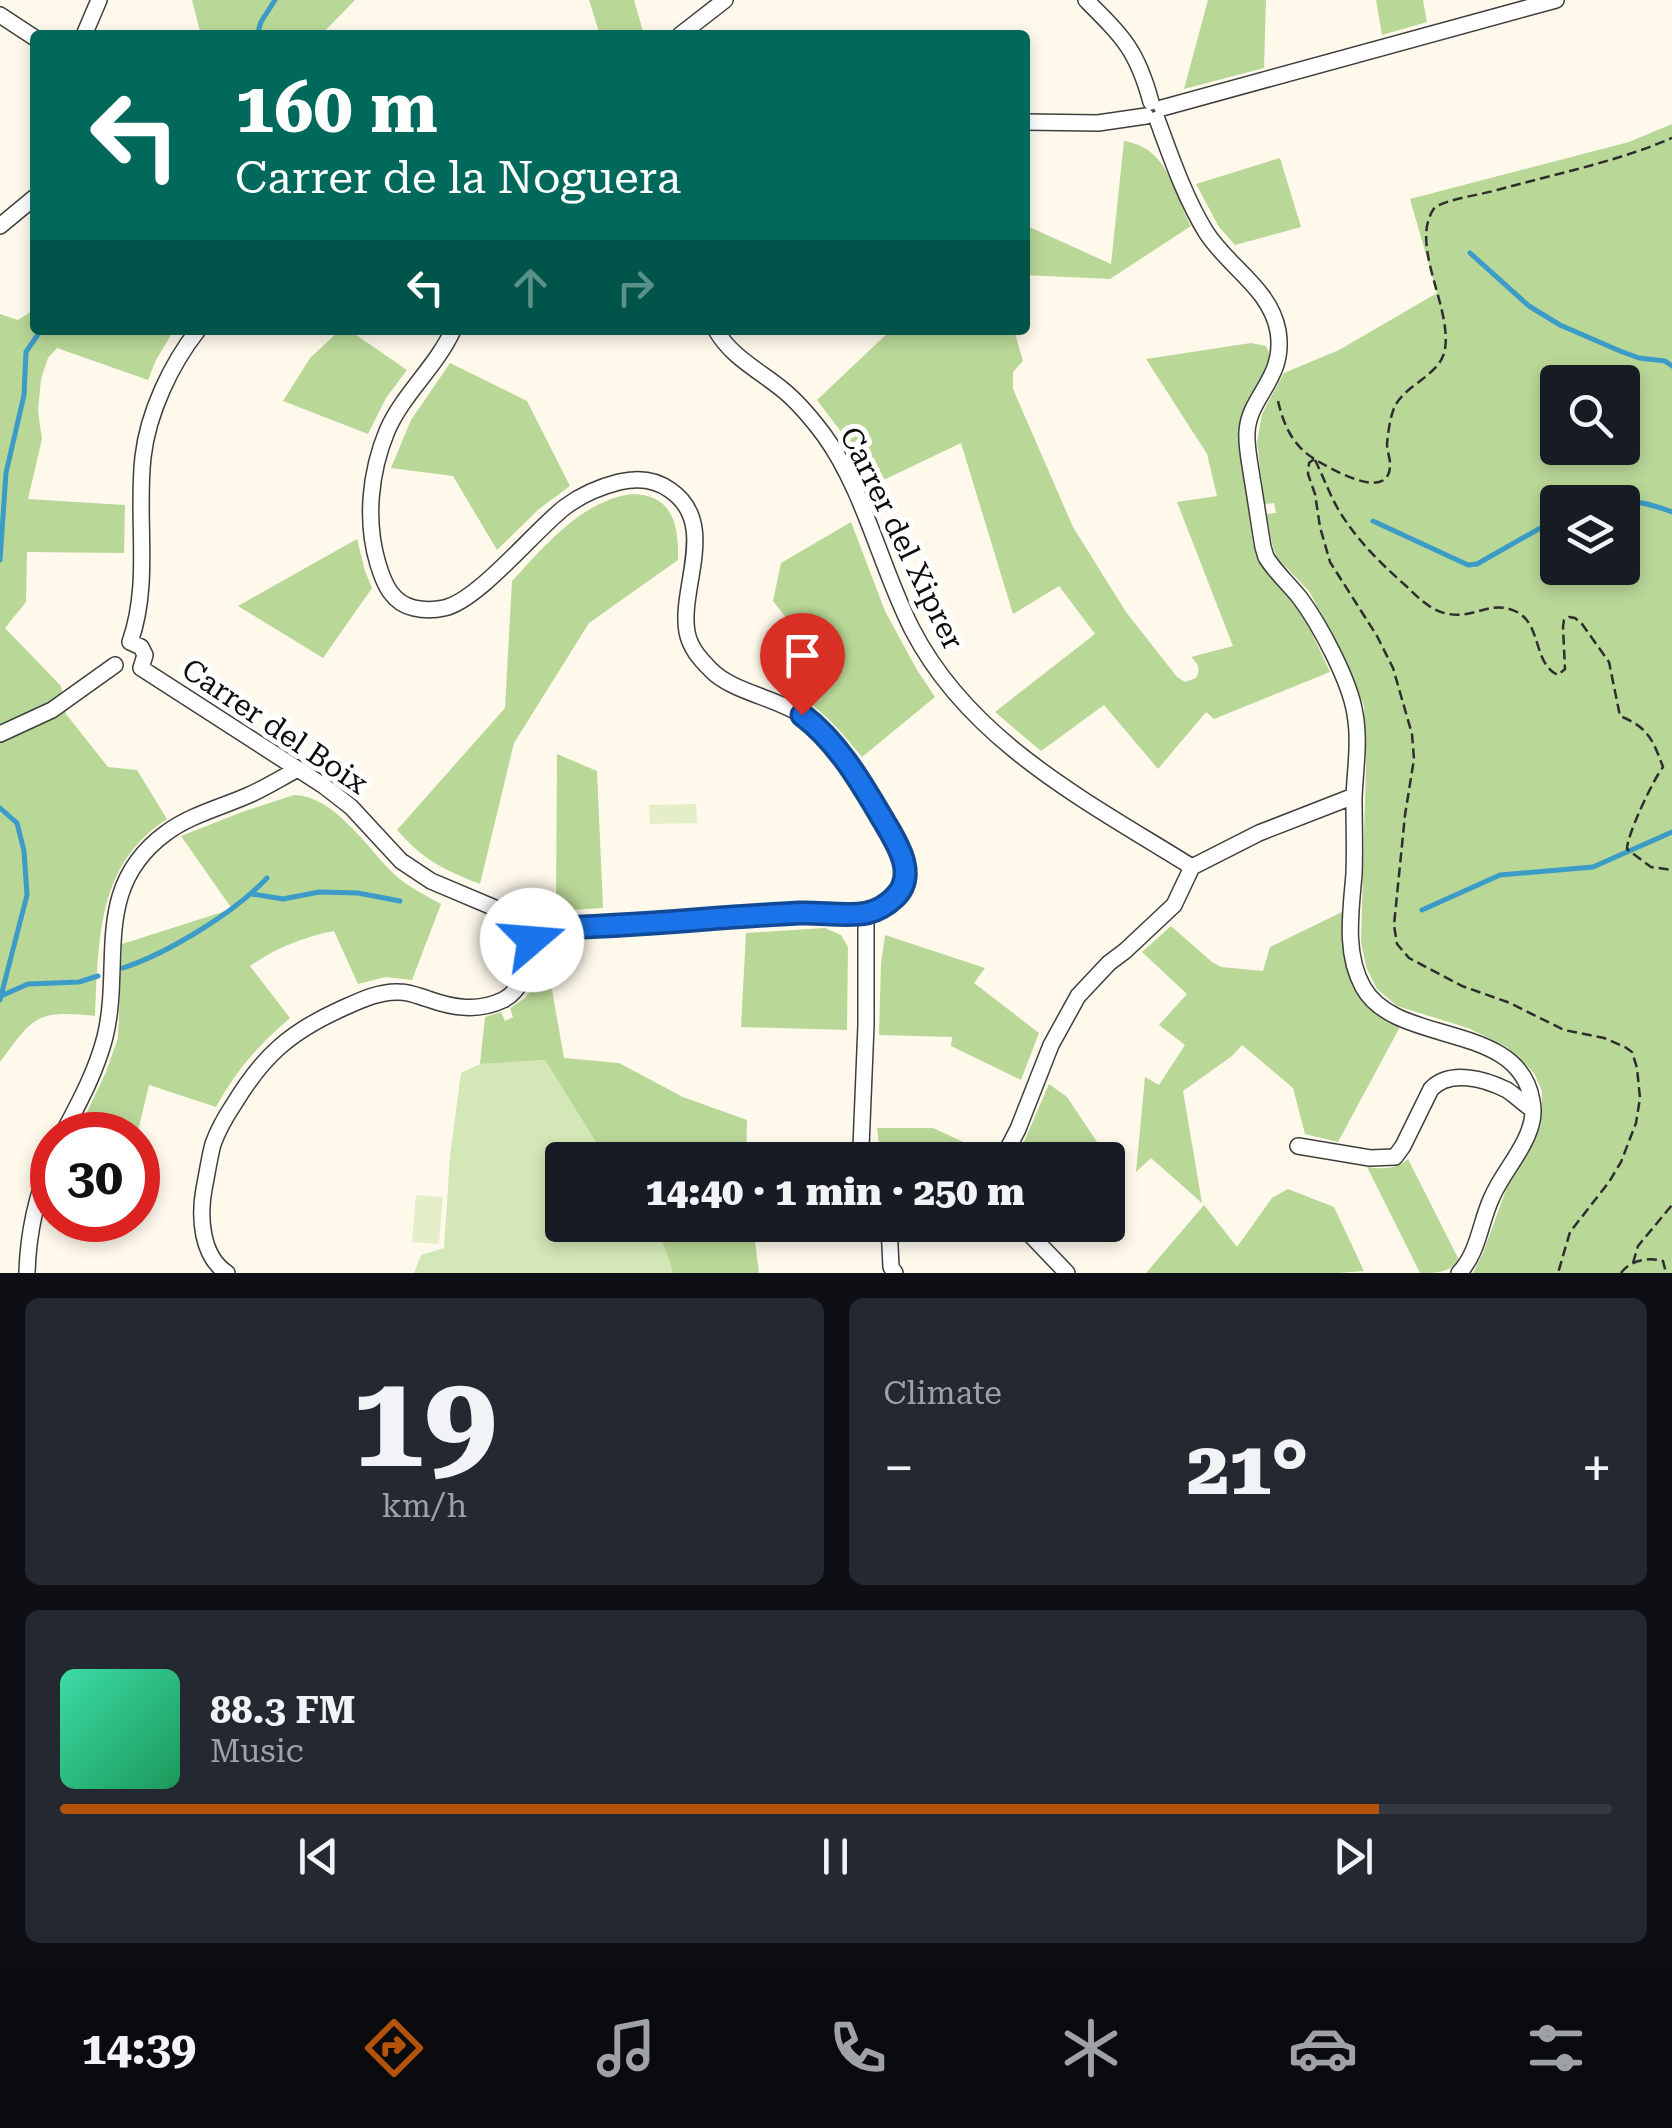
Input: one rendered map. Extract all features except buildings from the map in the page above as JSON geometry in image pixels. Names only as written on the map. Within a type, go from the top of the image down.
[{"type":"street","points":[[86,30],[99,0]]},
{"type":"street","points":[[687,30],[726,0]]},
{"type":"street","points":[[1086,0],[1133,52],[1195,212],[1208,236],[1271,309],[1279,334],[1278,361],[1247,429],[1248,451],[1263,547],[1270,564],[1310,612],[1348,689],[1357,727],[1351,938],[1352,958],[1362,985],[1377,1004],[1394,1015],[1479,1044],[1504,1058],[1529,1089],[1532,1124],[1528,1136],[1491,1198],[1472,1254],[1459,1273]]},
{"type":"street","points":[[1030,122],[1098,123],[1154,111],[1556,0]]},
{"type":"street","points":[[0,15],[30,35]]},
{"type":"street","points":[[0,226],[30,201]]},
{"type":"street","points":[[130,642],[142,647],[146,655],[135,673],[124,673],[115,665],[115,653],[130,642],[140,607],[143,455],[169,374],[194,335]]},
{"type":"street","points":[[451,335],[442,353],[395,415],[374,471],[373,538],[390,594],[411,608],[443,609],[498,570],[582,495],[628,480],[655,482],[670,490],[693,523],[694,566],[686,622],[693,649],[717,676],[790,708],[816,725],[858,779],[902,852],[906,872],[895,898],[866,913],[801,913],[556,928]]},
{"type":"street","name":"Carrer del Xiprer","points":[[719,335],[728,348],[799,404],[825,436],[851,484],[910,626],[959,700],[997,736],[1070,790],[1192,867]]},
{"type":"street","points":[[0,734],[52,710],[115,665]]},
{"type":"street","name":"Carrer del Boix","points":[[141,668],[324,786],[351,807],[402,861],[431,882],[528,922]]},
{"type":"street","points":[[74,1112],[106,1034],[114,922],[124,884],[135,862],[165,834],[188,820],[254,794],[296,770]]},
{"type":"street","points":[[1011,1142],[1052,1045],[1078,996],[1174,905],[1192,867],[1259,833],[1354,796]]},
{"type":"street","points":[[861,1142],[866,913]]},
{"type":"street","points":[[544,914],[556,928],[550,940],[537,942],[527,932],[534,915],[544,914]]},
{"type":"street","points":[[228,1273],[216,1264],[206,1242],[202,1199],[214,1142],[262,1063],[310,1023],[380,994],[412,993],[460,1008],[505,999],[518,987],[537,942]]},
{"type":"street","points":[[1298,1146],[1370,1158],[1395,1157],[1435,1085],[1452,1078],[1493,1084],[1511,1092],[1532,1110]]},
{"type":"street","points":[[27,1273],[30,1242]]},
{"type":"street","points":[[890,1242],[895,1273]]},
{"type":"street","points":[[1037,1242],[1067,1273]]},
{"type":"path","points":[[1271,380],[1287,430],[1300,448],[1354,479],[1378,484],[1388,476],[1394,407],[1434,368],[1444,352],[1440,305],[1425,239],[1435,206],[1642,150],[1672,138]]},
{"type":"path","points":[[1314,459],[1360,542],[1428,606],[1460,615],[1495,607],[1519,613],[1526,618],[1545,664],[1558,675],[1564,669],[1564,620],[1574,618],[1582,624],[1609,662],[1620,716],[1639,723],[1654,744],[1663,767],[1654,778],[1628,838],[1628,849],[1651,867],[1672,870]]},
{"type":"path","points":[[1314,459],[1308,463],[1308,474],[1330,562],[1393,668],[1412,734],[1414,759],[1394,925],[1397,944],[1409,958],[1462,986],[1510,1003],[1564,1030],[1604,1038],[1625,1047],[1632,1052],[1637,1068],[1640,1098],[1636,1123],[1621,1162],[1570,1232],[1558,1273]]},
{"type":"path","points":[[1634,1263],[1638,1246],[1672,1205]]},
{"type":"path","points":[[1621,1273],[1634,1263],[1672,1258]]},
{"type":"path","points":[[1663,1261],[1666,1273]]},
{"type":"green space","points":[[192,0],[355,0],[326,30],[200,30]]},
{"type":"green space","points":[[589,0],[634,0],[643,30],[598,30]]},
{"type":"green space","points":[[1208,0],[1266,0],[1264,68],[1184,89]]},
{"type":"green space","points":[[1376,0],[1423,0],[1427,22],[1382,35]]},
{"type":"green space","points":[[1672,124],[1672,1273],[1473,1273],[1507,1187],[1541,1125],[1542,1091],[1534,1073],[1507,1047],[1468,1028],[1397,1006],[1377,989],[1366,967],[1361,942],[1364,706],[1342,653],[1309,591],[1278,559],[1273,548],[1266,514],[1276,513],[1274,503],[1264,504],[1257,442],[1262,414],[1284,373],[1339,350],[1437,293],[1410,199],[1629,142]]},
{"type":"green space","points":[[1124,141],[1151,152],[1160,162],[1191,226],[1110,279],[1030,275],[1030,227],[1111,264]]},
{"type":"green space","points":[[1280,158],[1301,227],[1235,245],[1219,227],[1196,184]]},
{"type":"green space","points":[[30,312],[30,335],[171,335],[148,380],[57,348],[48,358],[38,411],[42,439],[28,499],[125,505],[124,553],[27,552],[26,602],[5,628],[61,686],[66,714],[108,767],[137,770],[167,819],[126,859],[114,882],[101,932],[95,1016],[60,1014],[38,1020],[0,1062],[0,314],[18,320]]},
{"type":"green space","points":[[335,335],[356,335],[407,370],[386,398],[368,434],[283,401],[310,358]]},
{"type":"green space","points":[[886,335],[1015,335],[1023,361],[1013,372],[1013,389],[1073,527],[1126,612],[1185,682],[1196,678],[1198,672],[1191,657],[1233,646],[1177,502],[1217,496],[1207,454],[1146,359],[1251,343],[1266,346],[1269,360],[1244,413],[1239,435],[1253,544],[1264,568],[1309,627],[1330,672],[1214,719],[1206,712],[1158,769],[1104,705],[1041,751],[995,712],[1095,634],[1059,586],[1013,614],[961,443],[873,485],[848,441],[817,400]]},
{"type":"green space","points":[[450,363],[527,401],[570,486],[539,509],[497,550],[453,476],[391,468],[411,420]]},
{"type":"green space","points":[[633,494],[665,506],[675,524],[678,560],[589,623],[514,743],[480,884],[444,868],[397,830],[505,708],[512,581],[581,515],[597,505]]},
{"type":"green space","points":[[851,522],[885,611],[935,697],[862,757],[823,714],[774,682],[795,629],[773,601],[781,563]]},
{"type":"green space","points":[[357,539],[372,588],[323,658],[238,606]]},
{"type":"green space","points":[[557,754],[597,771],[603,908],[556,907]]},
{"type":"green space","points":[[294,795],[323,804],[349,825],[394,874],[441,904],[412,980],[385,977],[358,984],[334,931],[301,940],[250,966],[290,1018],[248,1059],[216,1107],[149,1085],[143,1112],[87,1112],[118,1038],[122,944],[232,909],[181,836]]},
{"type":"green space","points":[[696,804],[697,823],[650,824],[649,805]]},
{"type":"green space","points":[[1342,912],[1343,949],[1352,980],[1370,1005],[1401,1025],[1338,1142],[1305,1134],[1293,1088],[1242,1045],[1183,1091],[1202,1203],[1151,1158],[1136,1172],[1145,1077],[1159,1085],[1185,1045],[1159,1025],[1187,994],[1142,952],[1171,926],[1221,967],[1263,971],[1270,947]]},
{"type":"green space","points":[[825,928],[841,935],[848,947],[847,1030],[741,1027],[746,933]]},
{"type":"green space","points":[[885,935],[985,968],[974,983],[1039,1033],[1021,1080],[951,1046],[952,1037],[879,1035]]},
{"type":"green space","points":[[548,967],[564,1058],[619,1063],[683,1097],[747,1120],[746,1142],[596,1142],[545,1060],[480,1064],[485,1017],[501,1012],[505,1021],[513,1017],[510,1008],[525,998]]},
{"type":"green space","points":[[545,1060],[596,1142],[545,1142],[545,1242],[661,1242],[673,1273],[414,1273],[421,1255],[444,1248],[461,1073],[480,1064]]},
{"type":"green space","points":[[1049,1084],[1067,1097],[1097,1142],[1024,1142]]},
{"type":"green space","points":[[877,1128],[933,1128],[963,1142],[879,1142]]},
{"type":"green space","points":[[1408,1159],[1459,1260],[1447,1270],[1420,1273],[1367,1167],[1389,1168]]},
{"type":"green space","points":[[1288,1189],[1334,1207],[1364,1271],[1146,1273],[1204,1205],[1237,1247],[1272,1198]]},
{"type":"green space","points":[[416,1195],[443,1197],[439,1244],[412,1242]]},
{"type":"green space","points":[[661,1242],[755,1242],[759,1273],[673,1273]]},
{"type":"waterway","points":[[259,30],[275,0]]},
{"type":"waterway","points":[[1470,253],[1529,306],[1560,325],[1639,358],[1665,361],[1672,366]]},
{"type":"waterway","points":[[0,560],[6,473],[24,395],[26,352],[38,335]]},
{"type":"waterway","points":[[1640,503],[1672,512]]},
{"type":"waterway","points":[[1373,521],[1468,565],[1477,564],[1540,528]]},
{"type":"waterway","points":[[0,808],[17,823],[24,851],[27,895],[0,1000]]},
{"type":"waterway","points":[[1422,910],[1500,875],[1593,867],[1672,832]]},
{"type":"waterway","points":[[123,968],[160,953],[199,930],[237,905],[267,878]]},
{"type":"waterway","points":[[252,894],[283,899],[319,892],[358,893],[400,901]]},
{"type":"waterway","points":[[1,996],[28,984],[79,982],[98,976]]},
{"type":"route","points":[[532,940],[546,942],[556,928],[801,913],[866,913],[895,898],[906,872],[902,852],[831,742],[802,715]]}]
